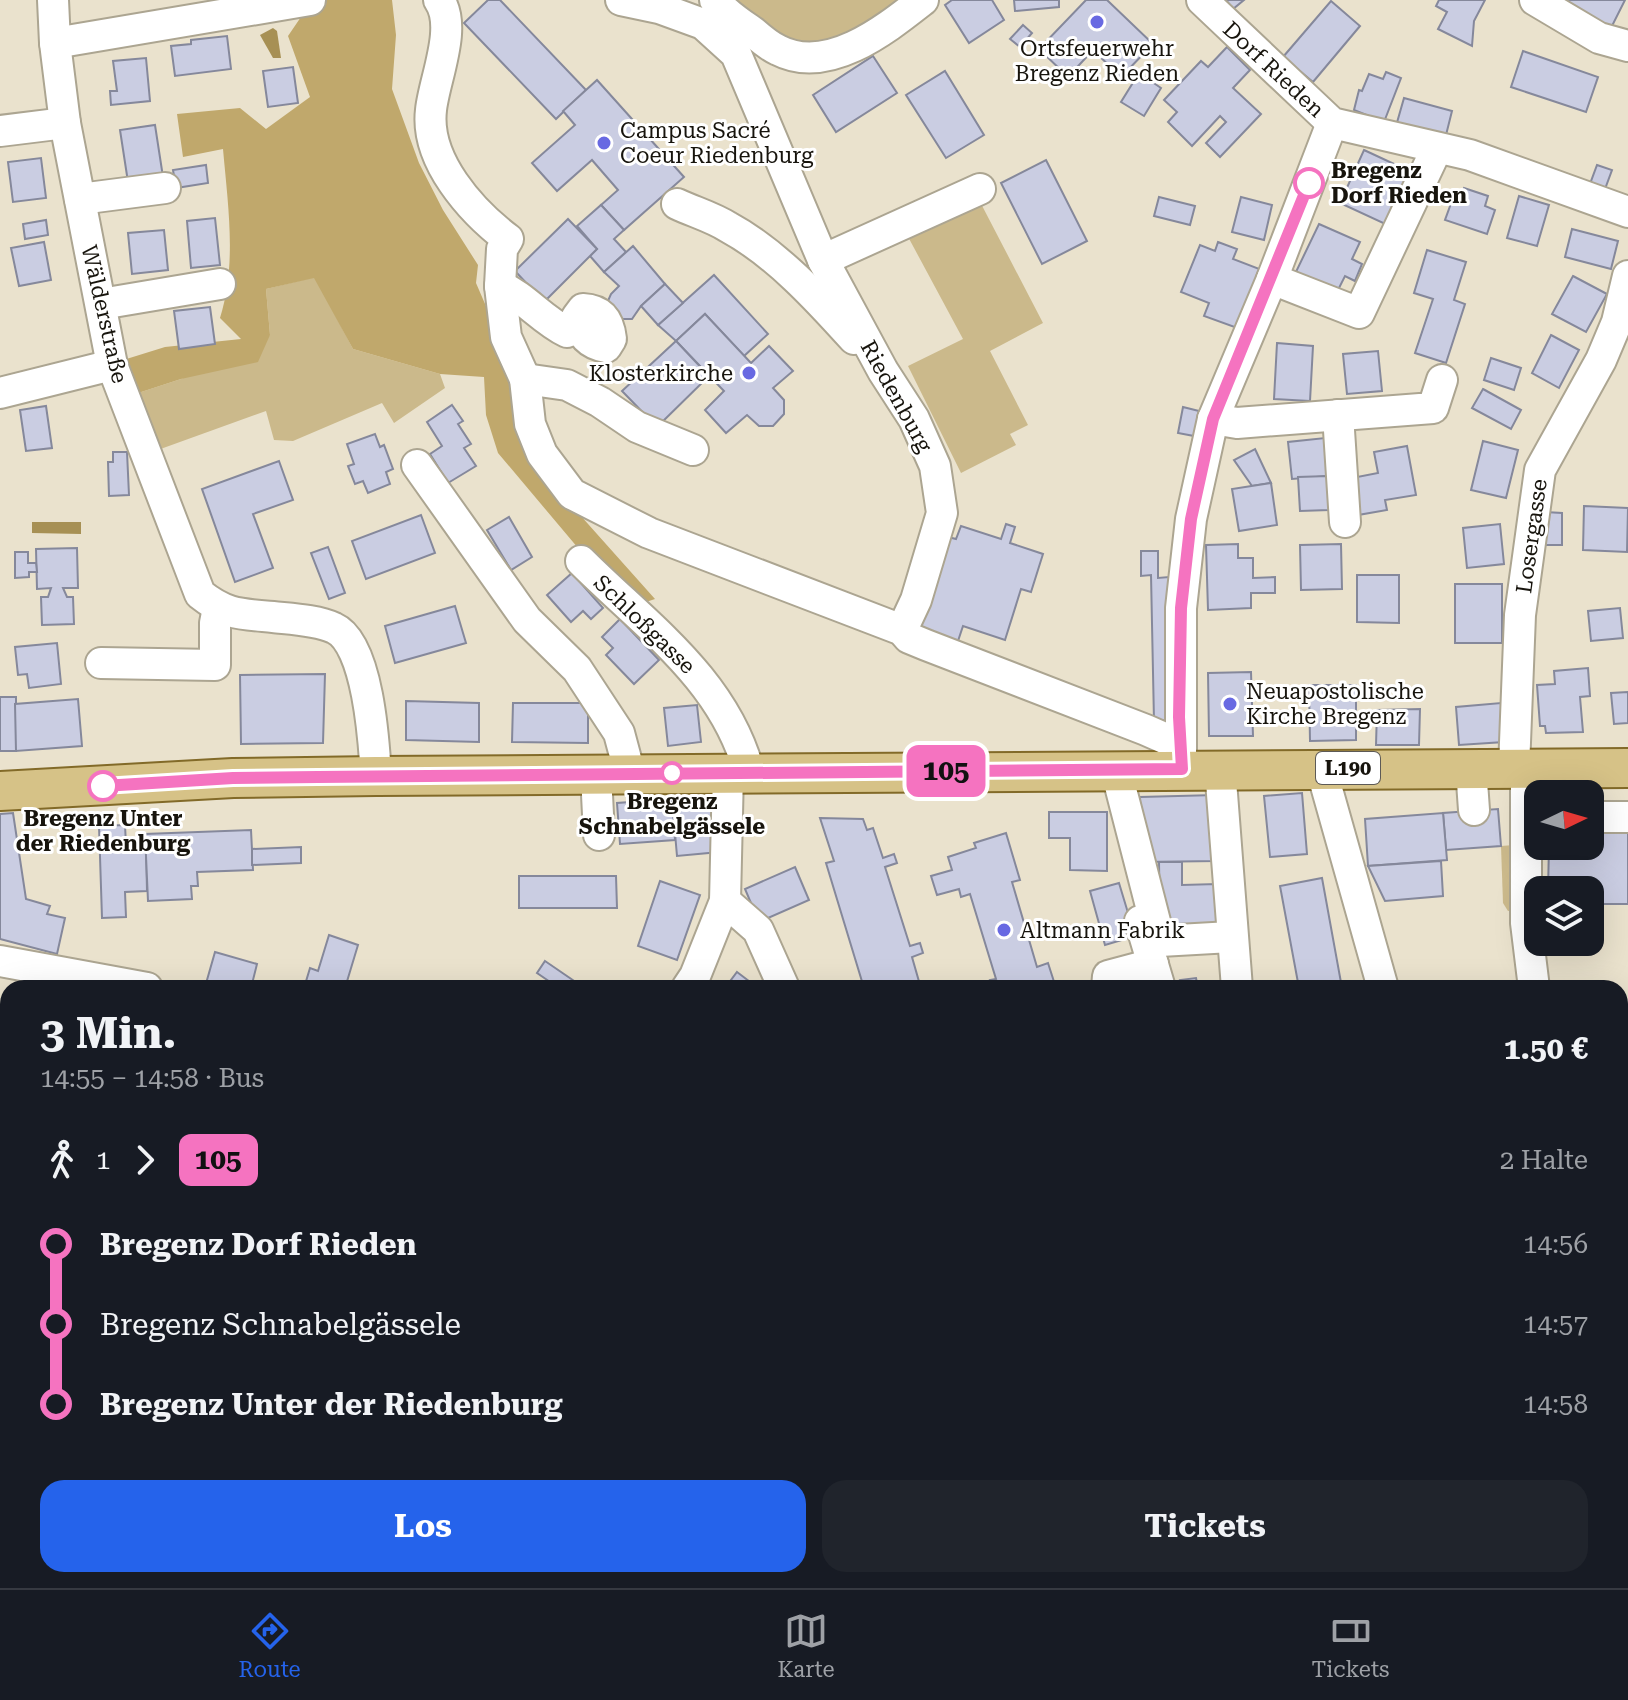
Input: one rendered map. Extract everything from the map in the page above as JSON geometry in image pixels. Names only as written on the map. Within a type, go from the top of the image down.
[{"type":"main road","name":"L190","points":[[0,791],[233,778],[1116,770],[1181,757],[1220,768],[1628,768]]},
{"type":"street","name":"Wälderstraße","points":[[53,0],[65,123],[112,365],[200,594],[218,608]]},
{"type":"street","points":[[55,43],[310,0]]},
{"type":"street","name":"Riedenburg","points":[[621,0],[659,8],[712,10],[736,54],[823,260],[883,371],[914,419],[935,466],[942,513],[916,600],[902,630]]},
{"type":"street","points":[[712,10],[780,51],[819,58],[841,52],[889,26],[923,0]]},
{"type":"street","name":"Dorf Rieden","points":[[1202,0],[1332,123],[1470,155],[1628,212]]},
{"type":"street","points":[[1535,0],[1599,38],[1628,46]]},
{"type":"street","points":[[442,1],[446,30],[431,111],[432,139],[445,168],[467,200],[508,239],[502,249],[500,286],[506,337],[525,379],[530,424],[542,454],[572,494],[649,533],[902,630],[909,638],[926,645],[1146,730],[1181,757]]},
{"type":"street","points":[[0,131],[65,123]]},
{"type":"street","points":[[1181,757],[1181,608],[1191,519],[1213,419],[1272,279],[1332,123]]},
{"type":"street","points":[[1272,279],[1359,313],[1437,148]]},
{"type":"street","points":[[80,199],[165,188]]},
{"type":"street","points":[[823,260],[980,189]]},
{"type":"street","points":[[677,204],[726,225],[749,240],[802,286],[883,371]]},
{"type":"street","name":"Losergasse","points":[[1533,980],[1526,923],[1520,768],[1520,615],[1540,470],[1601,360],[1617,322],[1628,276]]},
{"type":"street","points":[[101,304],[220,284]]},
{"type":"street","points":[[500,286],[513,292],[550,324],[567,332],[579,327]]},
{"type":"street","points":[[0,393],[112,365]]},
{"type":"street","points":[[525,379],[567,385],[600,402],[637,427],[693,450]]},
{"type":"street","points":[[1213,419],[1237,423],[1433,408],[1442,380]]},
{"type":"street","points":[[1338,415],[1345,522]]},
{"type":"street","points":[[417,465],[527,620],[577,669],[619,733],[599,835]]},
{"type":"street","name":"Schloßgasse","points":[[581,561],[673,647],[703,681],[729,717],[738,772]]},
{"type":"street","points":[[101,663],[215,665],[218,608],[244,615],[336,628],[351,643],[371,711],[376,776]]},
{"type":"street","points":[[1220,768],[1236,980]]},
{"type":"street","points":[[1321,768],[1381,980]]},
{"type":"street","points":[[1471,768],[1474,810]]},
{"type":"street","points":[[1116,770],[1160,941],[1231,937]]},
{"type":"street","points":[[692,980],[725,901],[738,772]]},
{"type":"street","points":[[1604,817],[1628,817]]},
{"type":"street","points":[[1108,980],[1108,976],[1156,976],[1122,860],[1133,841]]},
{"type":"street","points":[[725,901],[758,930],[780,980]]},
{"type":"street","points":[[0,961],[103,980]]},
{"type":"shaded area","points":[[327,0],[392,0],[396,35],[392,89],[419,163],[443,210],[478,265],[476,283],[572,506],[655,599],[640,604],[589,561],[498,453],[486,415],[484,377],[440,374],[353,349],[314,278],[266,289],[270,335],[258,362],[181,379],[129,396],[120,361],[165,347],[241,339],[220,318],[230,256],[223,149],[183,157],[177,114],[240,108],[266,129],[310,97],[288,36],[303,14]]},
{"type":"shaded area","points":[[721,0],[901,0],[839,47],[797,51]]},
{"type":"shaded area","points":[[273,28],[277,31],[281,58],[273,58],[260,35]]},
{"type":"shaded area","points":[[977,196],[1043,323],[990,351],[1028,425],[1010,434],[1016,445],[961,473],[908,366],[963,339],[906,233]]},
{"type":"shaded area","points":[[315,277],[353,349],[440,374],[445,388],[394,423],[382,403],[293,441],[274,440],[266,411],[155,451],[129,396],[181,379],[270,335],[266,289]]},
{"type":"shaded area","points":[[32,522],[81,522],[81,534],[32,533]]},
{"type":"shaded area","points":[[1514,845],[1514,910],[1508,911],[1503,903],[1501,846]]},
{"type":"building","points":[[488,0],[500,0],[586,90],[556,119],[464,23]]},
{"type":"building","points":[[952,0],[992,0],[1004,20],[969,43],[945,5]]},
{"type":"building","points":[[1014,0],[1059,0],[1059,7],[1015,11]]},
{"type":"building","name":"Ortsfeuerwehr Bregenz Rieden","points":[[1086,0],[1107,0],[1153,44],[1121,77],[1093,50],[1068,77],[1039,49]]},
{"type":"building","points":[[1226,0],[1244,0],[1233,9]]},
{"type":"building","points":[[1439,0],[1485,0],[1474,21],[1472,46],[1438,29],[1447,12],[1436,6]]},
{"type":"building","points":[[1554,0],[1625,0],[1610,30]]},
{"type":"building","points":[[1331,1],[1360,26],[1313,82],[1283,57]]},
{"type":"building","points":[[1023,25],[1032,33],[1020,47],[1010,39]]},
{"type":"building","points":[[227,36],[231,69],[175,76],[171,46]]},
{"type":"building","points":[[1227,47],[1250,70],[1233,88],[1261,114],[1220,157],[1206,143],[1226,122],[1220,116],[1192,146],[1168,122],[1177,112],[1164,100],[1201,61],[1208,67]]},
{"type":"building","points":[[1523,51],[1598,77],[1586,112],[1511,87]]},
{"type":"building","points":[[873,56],[897,93],[836,132],[813,95]]},
{"type":"building","points":[[146,58],[150,101],[111,105],[110,91],[117,91],[113,61]]},
{"type":"building","points":[[293,67],[298,103],[268,107],[263,71]]},
{"type":"building","points":[[945,71],[984,135],[946,158],[906,95]]},
{"type":"building","points":[[1386,72],[1401,78],[1384,122],[1354,110],[1359,90],[1362,91],[1369,74],[1383,79]]},
{"type":"building","points":[[1139,73],[1161,88],[1144,116],[1121,102]]},
{"type":"building","name":"Campus Sacré Coeur Riedenburg","points":[[597,80],[684,177],[624,230],[601,205],[618,190],[592,160],[557,191],[532,163],[575,125],[563,111]]},
{"type":"building","points":[[1404,98],[1452,111],[1445,139],[1396,126]]},
{"type":"building","points":[[155,125],[163,177],[128,182],[120,130]]},
{"type":"building","points":[[1364,150],[1420,176],[1396,229],[1340,203]]},
{"type":"building","points":[[41,158],[46,198],[13,202],[8,162]]},
{"type":"building","points":[[1046,160],[1087,241],[1042,264],[1001,183]]},
{"type":"building","points":[[206,165],[208,183],[176,188],[173,170]]},
{"type":"building","points":[[1597,165],[1612,170],[1605,189],[1590,184]]},
{"type":"building","points":[[1464,188],[1488,196],[1485,206],[1495,210],[1487,234],[1445,220],[1453,198],[1460,200]]},
{"type":"building","points":[[1519,196],[1549,205],[1537,246],[1507,238]]},
{"type":"building","points":[[1159,197],[1195,206],[1190,225],[1154,216]]},
{"type":"building","points":[[1241,197],[1272,205],[1264,240],[1232,232]]},
{"type":"building","points":[[601,205],[624,230],[614,239],[626,252],[604,272],[590,256],[597,249],[577,226]]},
{"type":"building","points":[[215,218],[220,265],[191,268],[187,221]]},
{"type":"building","points":[[568,219],[597,249],[544,302],[515,271]]},
{"type":"building","points":[[46,220],[48,235],[25,239],[23,224]]},
{"type":"building","points":[[1319,224],[1360,242],[1352,259],[1362,264],[1355,281],[1345,276],[1335,296],[1294,276]]},
{"type":"building","points":[[1572,229],[1618,241],[1611,269],[1565,257]]},
{"type":"building","points":[[164,230],[168,270],[132,274],[128,233]]},
{"type":"building","points":[[44,242],[51,280],[19,286],[11,248]]},
{"type":"building","points":[[1218,242],[1237,249],[1233,259],[1262,270],[1240,329],[1204,316],[1209,303],[1181,292],[1200,245],[1215,251]]},
{"type":"building","points":[[633,246],[665,284],[632,319],[621,319],[607,303],[619,286],[604,272]]},
{"type":"building","points":[[1427,250],[1466,262],[1454,300],[1465,304],[1446,363],[1415,353],[1433,299],[1414,293]]},
{"type":"building","points":[[714,275],[768,334],[744,356],[705,314],[676,341],[658,325]]},
{"type":"building","points":[[1573,276],[1607,294],[1586,332],[1552,314]]},
{"type":"building","points":[[665,284],[683,303],[658,325],[641,306]]},
{"type":"building","points":[[210,307],[215,344],[179,349],[174,311]]},
{"type":"building","name":"Klosterkirche","points":[[705,314],[751,363],[769,346],[793,371],[773,388],[784,400],[784,414],[773,426],[759,426],[747,415],[726,433],[705,410],[724,391],[676,341]]},
{"type":"building","points":[[1551,335],[1579,350],[1559,388],[1532,373]]},
{"type":"building","points":[[676,341],[709,376],[657,427],[622,391]]},
{"type":"building","points":[[1277,343],[1313,346],[1310,401],[1274,399]]},
{"type":"building","points":[[1378,351],[1382,391],[1347,394],[1343,354]]},
{"type":"building","points":[[1491,358],[1521,368],[1514,390],[1484,380]]},
{"type":"building","points":[[1483,389],[1521,410],[1511,429],[1472,408]]},
{"type":"building","points":[[452,405],[463,421],[458,424],[471,444],[464,448],[476,466],[448,483],[430,454],[442,446],[427,422]]},
{"type":"building","points":[[46,406],[52,448],[26,451],[20,410]]},
{"type":"building","points":[[1183,407],[1199,411],[1194,436],[1178,433]]},
{"type":"building","points":[[375,434],[380,447],[384,445],[393,469],[386,472],[390,484],[368,493],[363,481],[355,484],[348,466],[354,464],[347,444]]},
{"type":"building","points":[[1325,438],[1328,476],[1292,479],[1288,442]]},
{"type":"building","points":[[1483,441],[1518,450],[1506,498],[1471,490]]},
{"type":"building","points":[[1407,446],[1416,495],[1385,500],[1387,510],[1358,515],[1352,478],[1378,473],[1374,452]]},
{"type":"building","points":[[1255,449],[1271,483],[1252,486],[1234,460]]},
{"type":"building","points":[[113,452],[127,452],[129,495],[109,496],[108,462],[113,462]]},
{"type":"building","points":[[279,461],[293,500],[253,514],[273,568],[235,582],[202,489]]},
{"type":"building","points":[[1328,476],[1329,510],[1300,511],[1298,477]]},
{"type":"building","points":[[1271,483],[1277,525],[1239,531],[1232,489]]},
{"type":"building","points":[[1584,506],[1628,508],[1627,552],[1583,550]]},
{"type":"building","points":[[1545,512],[1562,513],[1562,545],[1545,545]]},
{"type":"building","points":[[421,515],[435,553],[366,579],[352,541]]},
{"type":"building","points":[[509,517],[532,557],[511,570],[487,530]]},
{"type":"building","points":[[1006,524],[1015,527],[1010,543],[1043,554],[1031,592],[1021,589],[1005,640],[963,626],[957,644],[918,632],[948,537],[956,539],[961,526],[1001,539]]},
{"type":"building","points":[[1500,524],[1504,564],[1467,568],[1463,528]]},
{"type":"building","points":[[1238,544],[1238,558],[1253,558],[1253,578],[1275,577],[1275,593],[1251,593],[1251,608],[1208,610],[1206,545]]},
{"type":"building","points":[[1341,544],[1342,589],[1301,590],[1300,545]]},
{"type":"building","points":[[328,547],[345,593],[329,599],[311,553]]},
{"type":"building","points":[[77,548],[78,588],[63,588],[67,597],[73,597],[74,624],[42,625],[41,597],[48,597],[51,588],[37,589],[36,549]]},
{"type":"building","points":[[1141,551],[1158,551],[1158,578],[1169,577],[1172,720],[1154,721],[1151,575],[1141,576]]},
{"type":"building","points":[[15,552],[28,552],[28,563],[36,563],[37,572],[29,572],[29,577],[15,578]]},
{"type":"building","points":[[572,573],[603,608],[591,619],[583,611],[571,622],[547,595]]},
{"type":"building","points":[[1357,575],[1399,575],[1399,623],[1357,622]]},
{"type":"building","points":[[1455,584],[1502,584],[1502,643],[1455,643]]},
{"type":"building","points":[[455,606],[466,643],[395,663],[385,626]]},
{"type":"building","points":[[1620,608],[1623,638],[1591,641],[1588,611]]},
{"type":"building","points":[[620,619],[659,660],[634,684],[606,655],[613,648],[602,637]]},
{"type":"building","points":[[57,643],[61,684],[29,688],[27,674],[18,675],[15,647]]},
{"type":"building","points":[[1588,668],[1590,696],[1580,697],[1583,732],[1546,733],[1545,726],[1540,726],[1537,685],[1555,684],[1554,671]]},
{"type":"building","name":"Neuapostolische Kirche Bregenz","points":[[1251,672],[1253,736],[1209,736],[1208,673]]},
{"type":"building","points":[[325,674],[323,743],[241,744],[240,675]]},
{"type":"building","points":[[1309,685],[1356,685],[1356,740],[1310,741]]},
{"type":"building","points":[[1628,692],[1628,723],[1614,724],[1611,693]]},
{"type":"building","points":[[0,697],[16,697],[16,751],[0,751]]},
{"type":"building","points":[[78,699],[82,746],[16,751],[15,704]]},
{"type":"building","points":[[406,701],[479,703],[479,742],[406,740]]},
{"type":"building","points":[[513,703],[588,703],[588,743],[512,742]]},
{"type":"building","points":[[1501,703],[1504,742],[1459,745],[1456,707]]},
{"type":"building","points":[[697,705],[701,742],[668,746],[664,708]]},
{"type":"building","points":[[1420,709],[1419,745],[1376,745],[1377,710]]},
{"type":"building","points":[[1302,793],[1307,854],[1270,857],[1264,796]]},
{"type":"building","points":[[1216,795],[1217,861],[1141,862],[1140,797]]},
{"type":"building","points":[[714,797],[719,852],[677,856],[672,799]]},
{"type":"building","points":[[672,799],[675,840],[620,844],[617,803]]},
{"type":"building","points":[[1498,809],[1501,846],[1446,850],[1443,813]]},
{"type":"building","points":[[1049,812],[1107,812],[1107,871],[1070,870],[1070,838],[1049,838]]},
{"type":"building","points":[[13,813],[26,899],[50,906],[47,914],[65,918],[57,954],[0,939],[0,814]]},
{"type":"building","points":[[1443,813],[1447,860],[1368,866],[1365,819]]},
{"type":"building","points":[[820,818],[863,819],[867,830],[873,828],[883,858],[894,854],[897,863],[885,867],[910,946],[920,943],[923,953],[912,957],[919,980],[862,980],[826,863],[834,861]]},
{"type":"building","points":[[1604,824],[1628,824],[1628,904],[1604,904],[1604,876],[1548,876],[1549,860],[1604,860]]},
{"type":"building","points":[[125,825],[126,845],[146,844],[147,891],[125,892],[126,917],[102,918],[99,826]]},
{"type":"building","points":[[251,830],[253,870],[197,872],[198,886],[191,886],[192,899],[148,901],[145,834]]},
{"type":"building","name":"Altmann Fabrik","points":[[1006,833],[1020,880],[1012,882],[1037,967],[1048,963],[1053,980],[990,980],[996,979],[970,894],[961,897],[959,889],[937,895],[931,876],[952,870],[948,857],[976,848],[974,843]]},
{"type":"building","points":[[301,847],[301,863],[252,865],[252,849]]},
{"type":"building","points":[[1441,861],[1443,896],[1385,901],[1368,866]]},
{"type":"building","points":[[1159,862],[1182,862],[1182,885],[1217,884],[1218,928],[1160,929]]},
{"type":"building","points":[[795,867],[809,900],[759,922],[745,889]]},
{"type":"building","points":[[519,876],[616,876],[617,908],[519,908]]},
{"type":"building","points":[[1322,878],[1341,980],[1298,980],[1280,886]]},
{"type":"building","points":[[660,881],[700,895],[677,960],[638,946]]},
{"type":"building","points":[[1119,883],[1135,936],[1105,945],[1090,891]]},
{"type":"building","points":[[329,935],[358,945],[347,980],[306,980],[310,968],[318,971]]},
{"type":"building","points":[[215,952],[257,964],[253,980],[207,980]]},
{"type":"building","points":[[545,961],[573,980],[547,980],[537,973]]},
{"type":"building","points":[[737,972],[748,980],[731,980]]},
{"type":"bus line","name":"105","points":[[103,786],[233,778],[1182,769],[1179,717],[1181,608],[1191,519],[1213,419],[1309,183]]},
{"type":"place","name":"Ortsfeuerwehr Bregenz Rieden","points":[[1097,22]]},
{"type":"place","name":"Campus Sacré Coeur Riedenburg","points":[[604,143]]},
{"type":"place","name":"Bregenz Dorf Rieden","points":[[1309,183]]},
{"type":"place","name":"Klosterkirche","points":[[749,373]]},
{"type":"place","name":"Neuapostolische Kirche Bregenz","points":[[1230,704]]},
{"type":"place","name":"Bregenz Schnabelgässele","points":[[672,773]]},
{"type":"place","name":"Bregenz Unter der Riedenburg","points":[[103,786]]},
{"type":"place","name":"Altmann Fabrik","points":[[1004,930]]}]
